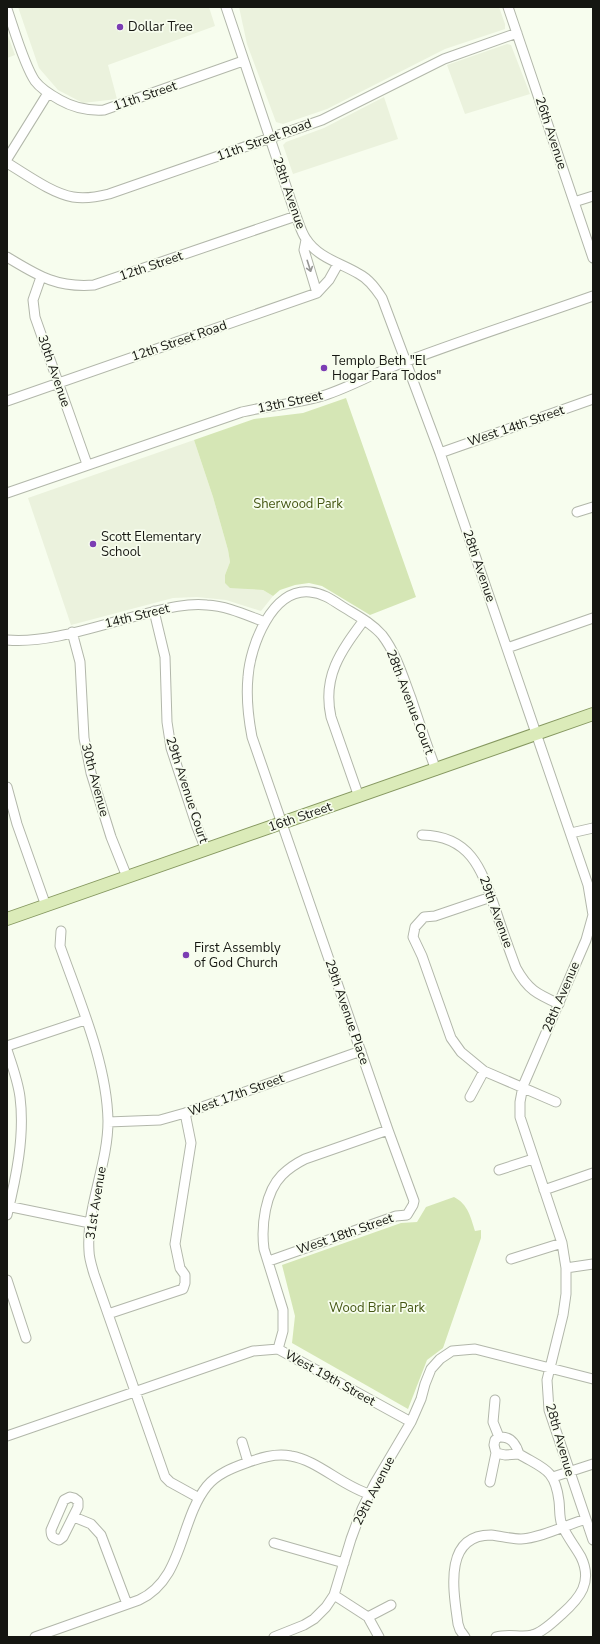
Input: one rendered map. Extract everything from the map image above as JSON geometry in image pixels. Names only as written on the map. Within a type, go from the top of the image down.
[{"type":"main road","name":"16th Street","points":[[7,919],[593,714]]},
{"type":"street","name":"28th Avenue","points":[[226,7],[296,216],[306,240],[321,254],[360,274],[372,284],[382,298],[440,453],[588,885],[593,915],[586,940],[523,1086],[520,1102],[520,1117],[562,1243],[566,1268],[566,1294],[563,1315],[550,1368],[547,1393],[549,1410],[569,1473],[593,1540]]},
{"type":"street","name":"26th Avenue","points":[[508,7],[593,258]]},
{"type":"street","points":[[7,9],[31,74],[36,82],[48,93],[7,160]]},
{"type":"street","name":"11th Street Road","points":[[7,163],[46,186],[65,195],[90,198],[109,194],[270,138],[338,112],[444,59],[517,33]]},
{"type":"street","name":"11th Street","points":[[48,93],[78,109],[90,111],[104,110],[243,61]]},
{"type":"street","points":[[574,202],[593,196]]},
{"type":"street","name":"12th Street","points":[[7,257],[41,277],[61,284],[74,286],[94,285],[296,216]]},
{"type":"street","points":[[306,240],[304,250],[317,293]]},
{"type":"street","name":"12th Street Road","points":[[7,401],[317,293],[329,280],[338,264]]},
{"type":"street","name":"30th Avenue","points":[[41,277],[34,300],[34,309],[58,383],[87,464]]},
{"type":"street","name":"13th Street","points":[[7,493],[87,464],[242,412],[305,401],[321,396],[406,363],[593,296]]},
{"type":"street","name":"West 14th Street","points":[[440,453],[593,399]]},
{"type":"street","points":[[577,512],[593,506]]},
{"type":"street","name":"28th Avenue Court","points":[[265,622],[285,598],[296,593],[310,592],[323,595],[364,620],[382,635],[392,650],[436,770]]},
{"type":"street","name":"14th Street","points":[[7,640],[40,640],[154,611],[189,605],[207,605],[228,608],[265,622]]},
{"type":"street","name":"29th Avenue Court","points":[[154,611],[165,657],[167,722],[171,748],[206,850]]},
{"type":"street","points":[[507,648],[593,618]]},
{"type":"street","points":[[359,797],[331,717],[328,703],[328,692],[330,680],[336,664],[364,620]]},
{"type":"street","points":[[265,622],[251,657],[248,675],[247,701],[252,737],[282,822]]},
{"type":"street","name":"30th Avenue","points":[[72,632],[80,662],[84,738],[91,774],[111,837],[127,878]]},
{"type":"street","points":[[7,787],[17,824],[46,906]]},
{"type":"street","name":"29th Avenue Place","points":[[282,822],[388,1130],[414,1201]]},
{"type":"street","points":[[571,833],[593,828]]},
{"type":"street","name":"29th Avenue","points":[[422,835],[448,839],[457,843],[471,855],[481,872],[516,968],[524,982],[540,996],[559,1004]]},
{"type":"street","points":[[491,897],[435,916],[424,918],[415,927],[413,937],[422,956],[451,1038],[461,1052],[484,1071],[523,1086],[556,1102]]},
{"type":"street","name":"31st Avenue","points":[[61,931],[60,946],[96,1051],[102,1076],[108,1122],[101,1172],[90,1223],[89,1252],[94,1274],[165,1477],[170,1482],[199,1498]]},
{"type":"street","points":[[7,1046],[85,1020]]},
{"type":"street","points":[[7,1050],[18,1084],[22,1123],[8,1209],[90,1223]]},
{"type":"street","name":"West 17th Street","points":[[108,1122],[160,1120],[185,1113],[361,1051]]},
{"type":"street","points":[[470,1097],[484,1071]]},
{"type":"street","points":[[108,1314],[183,1289],[185,1275],[180,1268],[175,1244],[191,1143],[185,1113]]},
{"type":"street","points":[[278,1349],[283,1331],[284,1310],[268,1261],[263,1239],[264,1220],[272,1190],[282,1175],[305,1158],[388,1130]]},
{"type":"street","points":[[499,1170],[533,1159]]},
{"type":"street","points":[[544,1190],[593,1173]]},
{"type":"street","name":"West 18th Street","points":[[268,1261],[396,1216],[407,1215],[414,1205],[414,1201]]},
{"type":"street","points":[[511,1259],[562,1243]]},
{"type":"street","points":[[566,1268],[593,1264]]},
{"type":"street","points":[[7,1280],[26,1338]]},
{"type":"street","name":"West 19th Street","points":[[7,1436],[253,1351],[278,1349],[410,1422]]},
{"type":"street","points":[[410,1422],[421,1399],[431,1369],[440,1359],[452,1352],[475,1349],[593,1379]]},
{"type":"street","points":[[490,1482],[496,1453],[494,1445],[495,1440],[499,1437],[493,1422],[495,1400]]},
{"type":"street","name":"29th Avenue","points":[[274,1637],[304,1625],[314,1619],[326,1607],[334,1595],[357,1520],[369,1494],[410,1422]]},
{"type":"street","name":"28th Avenue","points":[[496,1637],[503,1635],[534,1635],[553,1622],[577,1600],[590,1576],[563,1526],[558,1494],[553,1477],[543,1467],[519,1454],[512,1440],[499,1437]]},
{"type":"street","points":[[242,1442],[248,1462]]},
{"type":"street","points":[[496,1453],[505,1455],[519,1454]]},
{"type":"street","points":[[36,1637],[144,1598],[154,1592],[165,1578],[174,1562],[199,1498],[208,1485],[228,1470],[248,1462],[271,1456],[291,1456],[304,1459],[346,1484],[369,1494]]},
{"type":"street","points":[[553,1477],[593,1464]]},
{"type":"street","points":[[74,1517],[92,1524],[101,1535],[127,1604]]},
{"type":"street","points":[[465,1637],[458,1624],[454,1573],[457,1557],[462,1548],[472,1540],[490,1535],[521,1539],[539,1536],[563,1526],[586,1519]]},
{"type":"street","points":[[274,1543],[344,1563]]},
{"type":"street","points":[[334,1595],[368,1617],[379,1637]]},
{"type":"street","points":[[368,1617],[391,1605]]},
{"type":"shaded area","points":[[18,7],[209,7],[215,26],[108,65],[117,99],[83,103],[58,90],[39,68]]},
{"type":"shaded area","points":[[239,7],[499,7],[505,24],[505,29],[445,49],[327,109],[283,124],[276,122],[247,44]]},
{"type":"shaded area","points":[[7,33],[15,55],[7,58]]},
{"type":"shaded area","points":[[507,44],[511,45],[530,94],[465,114],[447,65]]},
{"type":"shaded area","points":[[384,97],[398,139],[293,174],[283,145],[286,142],[324,128]]},
{"type":"shaded area","points":[[194,440],[213,497],[228,550],[230,562],[225,575],[246,589],[263,590],[273,596],[261,611],[226,600],[197,597],[173,598],[71,625],[28,498]]},
{"type":"green space","name":"Sherwood Park","points":[[346,398],[416,597],[370,615],[322,586],[309,583],[295,585],[280,590],[273,596],[263,590],[230,588],[225,583],[225,575],[230,562],[228,550],[213,497],[194,440],[254,419],[303,413]]},
{"type":"green space","name":"Wood Briar Park","points":[[454,1197],[466,1207],[475,1231],[481,1230],[481,1238],[443,1348],[427,1360],[408,1409],[292,1343],[295,1316],[282,1265],[401,1223],[417,1222],[426,1207]]},
{"type":"place","name":"Dollar Tree","points":[[120,27]]},
{"type":"place","name":"Templo Beth \"El Hogar Para Todos\"","points":[[324,368]]},
{"type":"place","name":"Scott Elementary School","points":[[93,544]]},
{"type":"place","name":"First Assembly of God Church","points":[[186,955]]}]
